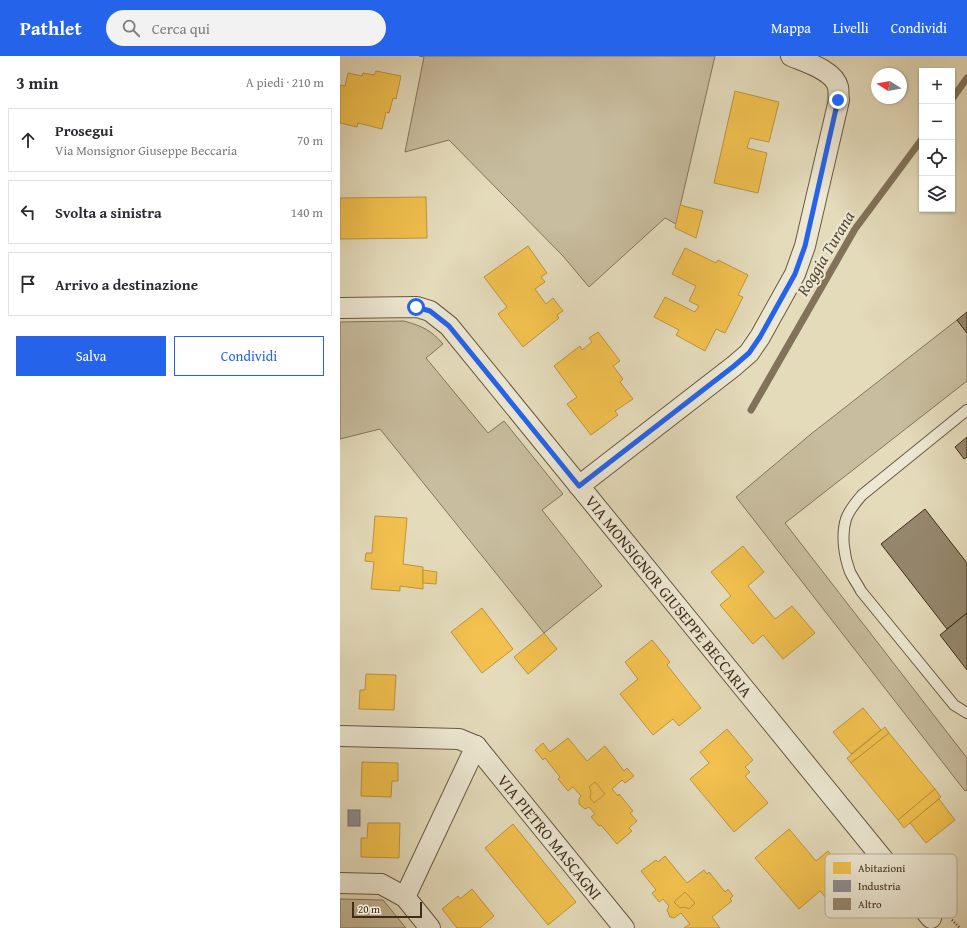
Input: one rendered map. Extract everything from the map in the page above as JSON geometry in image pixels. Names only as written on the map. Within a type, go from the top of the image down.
[{"type":"street","points":[[579,486],[749,353],[760,337],[795,274],[805,246],[838,100],[838,86],[831,77],[819,68],[791,56]]},
{"type":"street","name":"VIA MONSIGNOR GIUSEPPE BECCARIA","points":[[340,308],[416,307],[430,311],[449,326],[879,854]]},
{"type":"street","points":[[340,736],[459,739],[476,746],[405,897]]},
{"type":"street","name":"VIA PIETRO MASCAGNI","points":[[476,746],[624,928]]},
{"type":"street","points":[[340,883],[381,884],[405,897],[430,928]]},
{"type":"lane","points":[[967,410],[862,495],[853,505],[846,518],[844,532],[845,553],[850,572],[861,591],[954,705],[967,713]]},
{"type":"shaded area","points":[[419,56],[715,56],[676,224],[665,218],[589,287],[563,256],[449,140],[405,152],[424,57]]},
{"type":"shaded area","points":[[957,320],[967,333],[967,381],[785,523],[967,758],[967,790],[965,791],[736,497],[811,434]]},
{"type":"shaded area","points":[[404,321],[426,329],[443,344],[426,358],[488,433],[504,421],[563,494],[542,510],[602,586],[544,633],[380,429],[340,439],[340,322]]},
{"type":"shaded area","points":[[340,899],[383,900],[406,928],[340,928]]},
{"type":"building: Abitazioni","points":[[376,71],[401,76],[396,99],[393,98],[389,113],[386,112],[382,129],[358,123],[357,127],[340,123],[340,85],[345,86],[348,73],[362,76],[363,73],[374,75]]},
{"type":"building: Abitazioni","points":[[735,91],[779,102],[769,142],[750,138],[747,148],[767,153],[758,193],[714,183]]},
{"type":"building: Abitazioni","points":[[426,197],[427,238],[340,239],[340,198]]},
{"type":"building: Abitazioni","points":[[680,205],[703,211],[696,238],[675,228]]},
{"type":"building: Abitazioni","points":[[528,246],[547,273],[541,277],[545,282],[535,289],[546,304],[553,298],[563,311],[557,315],[559,318],[523,347],[498,314],[507,307],[484,277]]},
{"type":"building: Abitazioni","points":[[685,248],[716,263],[718,260],[748,275],[738,295],[743,297],[725,333],[716,329],[705,351],[676,335],[679,330],[654,317],[665,297],[695,312],[699,306],[689,301],[696,286],[672,274]]},
{"type":"building: Abitazioni","points":[[598,332],[620,361],[613,366],[623,379],[620,382],[633,399],[615,411],[618,415],[591,435],[567,404],[577,397],[554,366],[580,346],[582,350],[592,342],[589,338]]},
{"type":"building: Abitazioni","points":[[375,516],[407,518],[403,564],[423,567],[423,589],[400,586],[400,591],[371,589],[374,562],[365,561],[366,553],[372,553]]},
{"type":"building: Abitazioni","points":[[743,546],[764,572],[748,586],[775,619],[792,606],[815,633],[783,659],[763,635],[753,644],[720,605],[731,596],[711,572]]},
{"type":"building: Abitazioni","points":[[423,570],[437,572],[436,584],[423,583]]},
{"type":"building: Abitazioni","points":[[482,608],[513,649],[482,673],[451,632]]},
{"type":"building: Abitazioni","points":[[544,633],[557,649],[528,674],[514,657]]},
{"type":"building: Abitazioni","points":[[652,640],[670,662],[667,665],[701,708],[679,726],[673,719],[653,735],[620,694],[638,679],[625,662]]},
{"type":"building: Abitazioni","points":[[366,674],[396,675],[394,710],[359,709],[360,690],[365,690]]},
{"type":"building: Abitazioni","points":[[863,708],[881,730],[851,754],[833,732]]},
{"type":"building: Abitazioni","points":[[885,727],[889,733],[851,763],[847,758]]},
{"type":"building: Abitazioni","points":[[727,729],[753,760],[745,767],[750,772],[745,776],[768,803],[734,832],[690,779],[709,763],[700,752]]},
{"type":"building: Abitazioni","points":[[889,733],[935,789],[898,820],[851,763]]},
{"type":"building: Abitazioni","points":[[568,738],[587,761],[605,746],[624,771],[627,768],[634,776],[625,783],[622,780],[612,789],[618,796],[619,794],[633,811],[630,813],[637,821],[629,828],[632,831],[617,844],[601,825],[599,826],[591,817],[595,814],[589,807],[585,809],[579,804],[579,799],[581,796],[573,787],[568,791],[558,779],[560,777],[545,758],[543,760],[535,750],[543,743],[550,752]]},
{"type":"building: Abitazioni","points":[[362,762],[398,763],[398,781],[392,781],[391,797],[361,796]]},
{"type":"building: Abitazioni","points":[[595,782],[605,794],[594,803],[590,798],[591,791],[589,787]]},
{"type":"building: Abitazioni","points":[[935,789],[941,797],[904,828],[898,820]]},
{"type":"building: Abitazioni","points":[[939,799],[955,820],[926,843],[910,823]]},
{"type":"building: Abitazioni","points":[[368,823],[400,823],[399,858],[361,857],[361,838],[367,838]]},
{"type":"building: Abitazioni","points":[[513,824],[576,902],[548,925],[485,848]]},
{"type":"building: Abitazioni","points":[[789,829],[816,861],[828,851],[831,854],[825,854],[825,897],[820,891],[799,909],[755,858]]},
{"type":"building: Abitazioni","points":[[665,856],[687,883],[704,870],[707,874],[709,872],[725,892],[728,889],[733,896],[730,899],[732,901],[712,917],[720,928],[684,928],[690,924],[681,913],[674,918],[670,917],[667,910],[669,906],[663,899],[659,902],[652,893],[656,890],[641,871],[656,860],[658,862]]},
{"type":"building: Abitazioni","points":[[472,889],[494,916],[480,928],[457,928],[442,909],[458,896],[460,899]]},
{"type":"building: Abitazioni","points":[[685,892],[695,903],[689,909],[685,907],[680,908],[674,902]]},
{"type":"building: Industria","points":[[348,810],[360,810],[360,826],[348,826]]},
{"type":"building: Altro","points":[[967,312],[967,333],[957,320]]},
{"type":"building: Altro","points":[[967,437],[967,457],[964,459],[955,447]]},
{"type":"building: Altro","points":[[925,509],[967,563],[967,613],[947,629],[881,544]]},
{"type":"building: Altro","points":[[967,613],[967,670],[940,635]]},
{"type":"waterway","name":"Roggia Turana","points":[[955,95],[967,78]]},
{"type":"waterway","name":"Roggia Turana","points":[[751,410],[855,229],[921,140]]},
{"type":"route","points":[[416,307],[430,311],[449,326],[579,486],[734,366],[749,353],[760,337],[795,274],[805,246],[838,100]]}]
